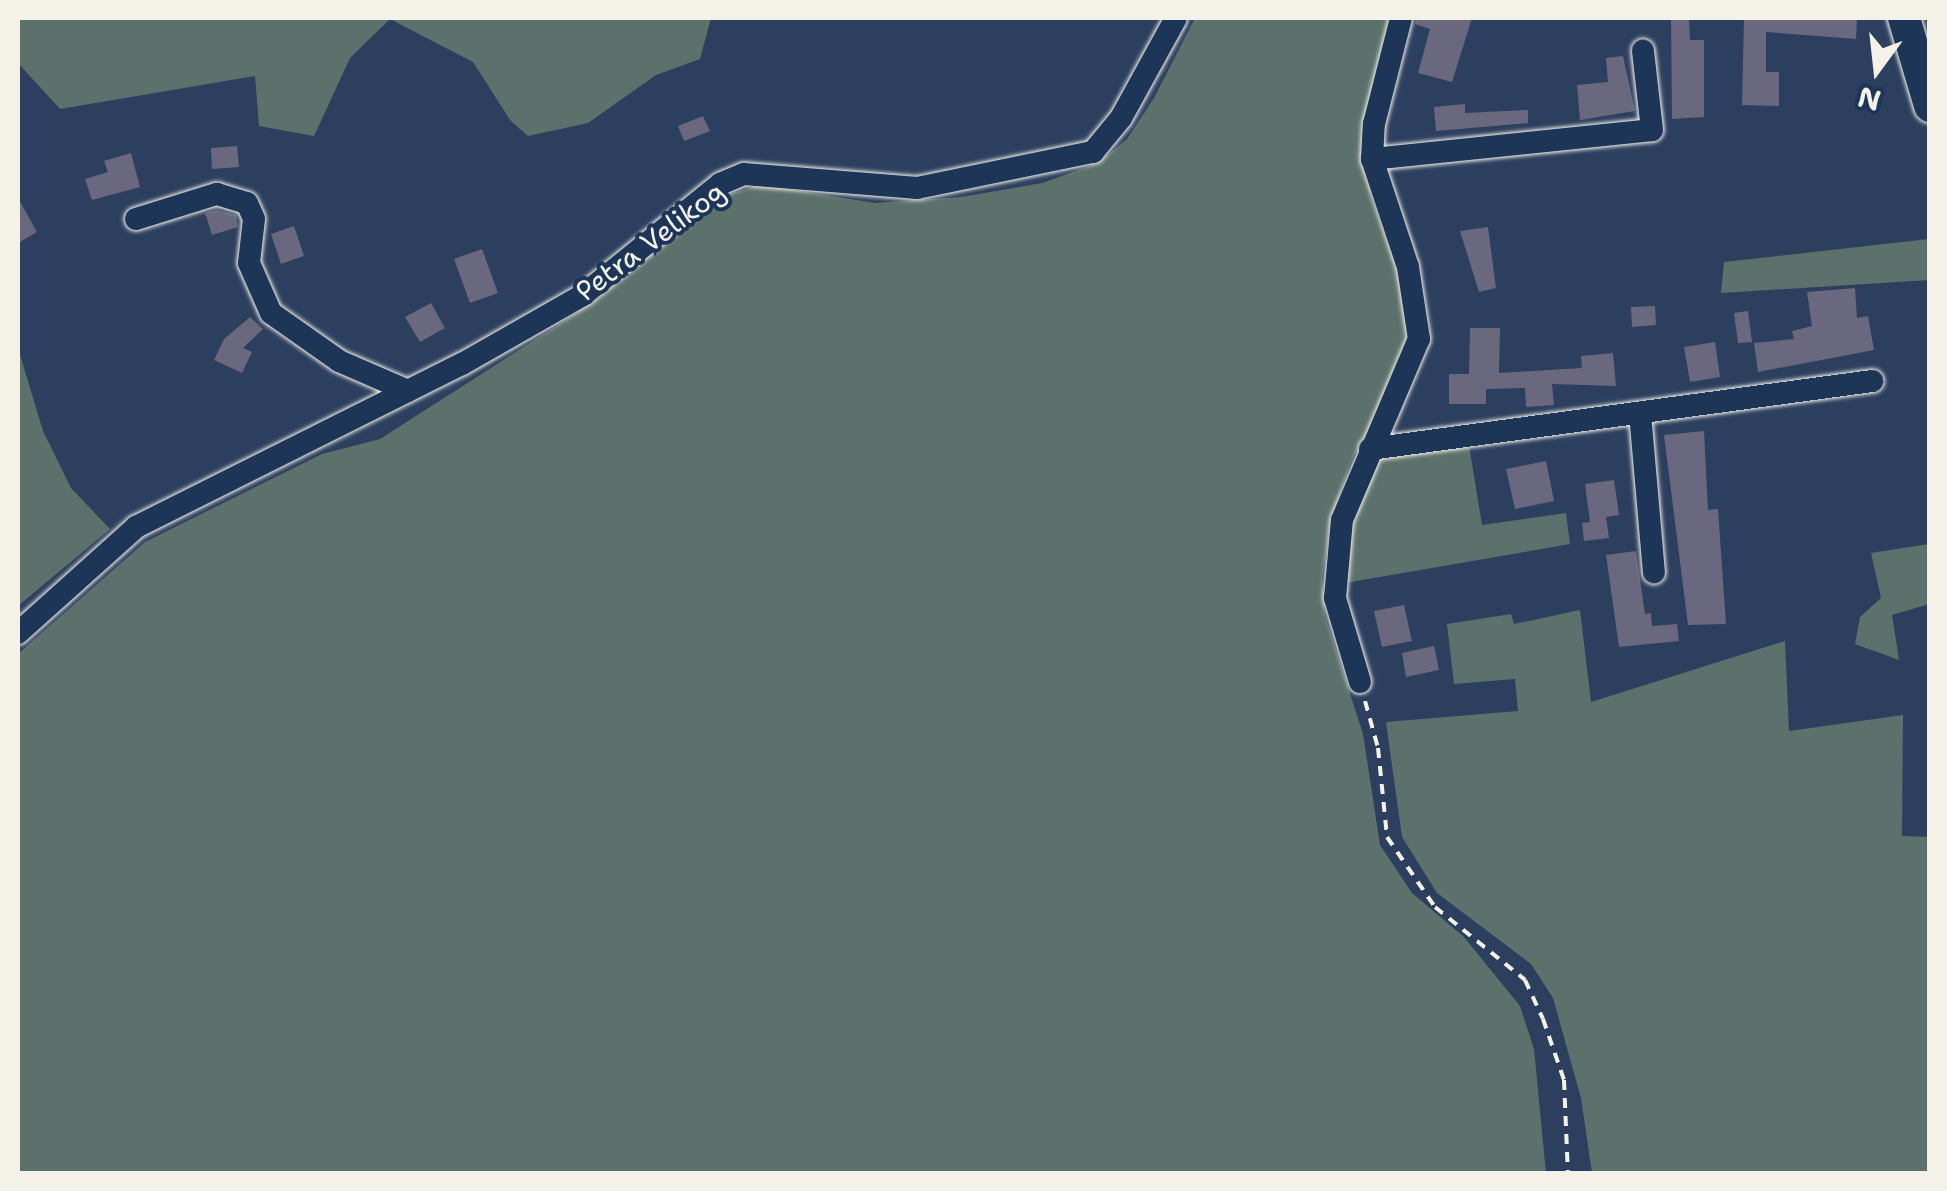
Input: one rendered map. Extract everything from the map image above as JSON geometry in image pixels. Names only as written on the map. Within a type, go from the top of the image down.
[{"type":"street","name":"Petra Velikog","points":[[18,633],[136,527],[408,391],[583,295],[690,205],[744,174],[917,188],[1093,152],[1121,118],[1176,18]]},
{"type":"street","points":[[1360,682],[1340,622],[1336,572],[1342,520],[1370,450],[1413,366],[1420,317],[1372,159],[1374,124],[1400,18]]},
{"type":"street","points":[[1904,18],[1930,106]]},
{"type":"street","points":[[1372,159],[1652,130],[1643,51]]},
{"type":"street","points":[[136,220],[217,194],[247,203],[254,219],[249,263],[272,312],[339,361],[408,391]]},
{"type":"street","points":[[1370,450],[1872,381]]},
{"type":"street","points":[[1640,413],[1654,572]]},
{"type":"path","points":[[1360,682],[1378,748],[1387,836],[1427,898],[1526,980],[1543,1019],[1564,1080],[1568,1174]]},
{"type":"green space","points":[[18,18],[711,18],[700,59],[656,75],[588,123],[528,136],[510,120],[473,62],[390,19],[350,58],[314,136],[259,126],[255,76],[60,109],[18,63]]},
{"type":"green space","points":[[1195,18],[1389,18],[1361,134],[1371,197],[1406,295],[1408,328],[1398,377],[1351,461],[1331,519],[1322,577],[1325,616],[1363,734],[1380,845],[1412,893],[1464,937],[1520,1006],[1534,1049],[1546,1173],[18,1174],[18,654],[145,542],[322,454],[380,439],[594,302],[719,197],[761,185],[875,203],[961,197],[1042,183],[1098,163],[1127,139],[1154,98]]},
{"type":"green space","points":[[1929,239],[1929,280],[1721,293],[1724,262]]},
{"type":"green space","points":[[18,348],[43,431],[71,488],[110,529],[18,606]]},
{"type":"green space","points":[[1469,445],[1482,525],[1566,513],[1570,544],[1345,583],[1347,521],[1375,463],[1385,456]]},
{"type":"green space","points":[[1929,544],[1929,604],[1892,615],[1899,660],[1855,644],[1860,617],[1881,598],[1871,553]]},
{"type":"green space","points":[[1580,610],[1591,702],[1785,641],[1789,731],[1903,715],[1902,836],[1929,837],[1929,1173],[1592,1173],[1581,1098],[1553,998],[1531,964],[1437,893],[1402,837],[1386,722],[1518,711],[1515,679],[1454,684],[1447,624],[1511,614],[1514,624]]},
{"type":"building","points":[[1416,18],[1472,18],[1452,82],[1418,73],[1430,29],[1415,24]]},
{"type":"building","points":[[1671,18],[1689,18],[1690,40],[1704,40],[1704,117],[1672,119]]},
{"type":"building","points":[[1744,18],[1857,18],[1856,39],[1766,32],[1766,72],[1779,72],[1779,106],[1742,105]]},
{"type":"building","points":[[1623,56],[1635,111],[1580,120],[1577,85],[1608,82],[1606,58]]},
{"type":"building","points":[[1465,104],[1465,113],[1528,110],[1528,123],[1436,131],[1434,107]]},
{"type":"building","points":[[703,116],[710,131],[684,141],[678,126]]},
{"type":"building","points":[[237,146],[239,167],[212,169],[211,148]]},
{"type":"building","points":[[131,153],[140,187],[92,200],[85,179],[108,172],[104,161]]},
{"type":"building","points":[[18,198],[37,232],[18,243]]},
{"type":"building","points":[[217,210],[236,215],[238,227],[212,235],[205,213]]},
{"type":"building","points":[[294,226],[304,256],[281,264],[271,234]]},
{"type":"building","points":[[1488,227],[1496,288],[1479,292],[1460,231]]},
{"type":"building","points":[[482,249],[498,293],[470,303],[454,259]]},
{"type":"building","points":[[1855,288],[1857,318],[1868,316],[1874,350],[1758,372],[1754,343],[1794,339],[1792,331],[1812,326],[1807,292]]},
{"type":"building","points":[[431,303],[445,328],[420,342],[405,317]]},
{"type":"building","points":[[1655,306],[1656,325],[1632,327],[1631,307]]},
{"type":"building","points":[[1748,311],[1752,342],[1738,343],[1734,313]]},
{"type":"building","points":[[250,317],[263,329],[243,348],[252,352],[242,373],[214,360],[224,339]]},
{"type":"building","points":[[1470,328],[1500,328],[1499,373],[1582,368],[1581,356],[1613,353],[1616,386],[1552,384],[1554,405],[1526,407],[1525,388],[1486,389],[1486,404],[1449,404],[1449,374],[1469,374]]},
{"type":"building","points":[[1715,342],[1720,377],[1690,382],[1684,347]]},
{"type":"building","points":[[1704,431],[1708,510],[1718,509],[1726,624],[1688,625],[1664,435]]},
{"type":"building","points":[[1546,461],[1554,501],[1515,509],[1506,469]]},
{"type":"building","points":[[1614,480],[1619,515],[1606,517],[1609,538],[1584,541],[1582,523],[1590,522],[1585,484]]},
{"type":"building","points":[[1636,551],[1645,614],[1651,613],[1652,626],[1677,624],[1679,641],[1619,647],[1606,555]]},
{"type":"building","points":[[1404,605],[1412,641],[1382,647],[1374,611]]},
{"type":"building","points":[[1434,646],[1439,670],[1406,677],[1402,653]]}]
